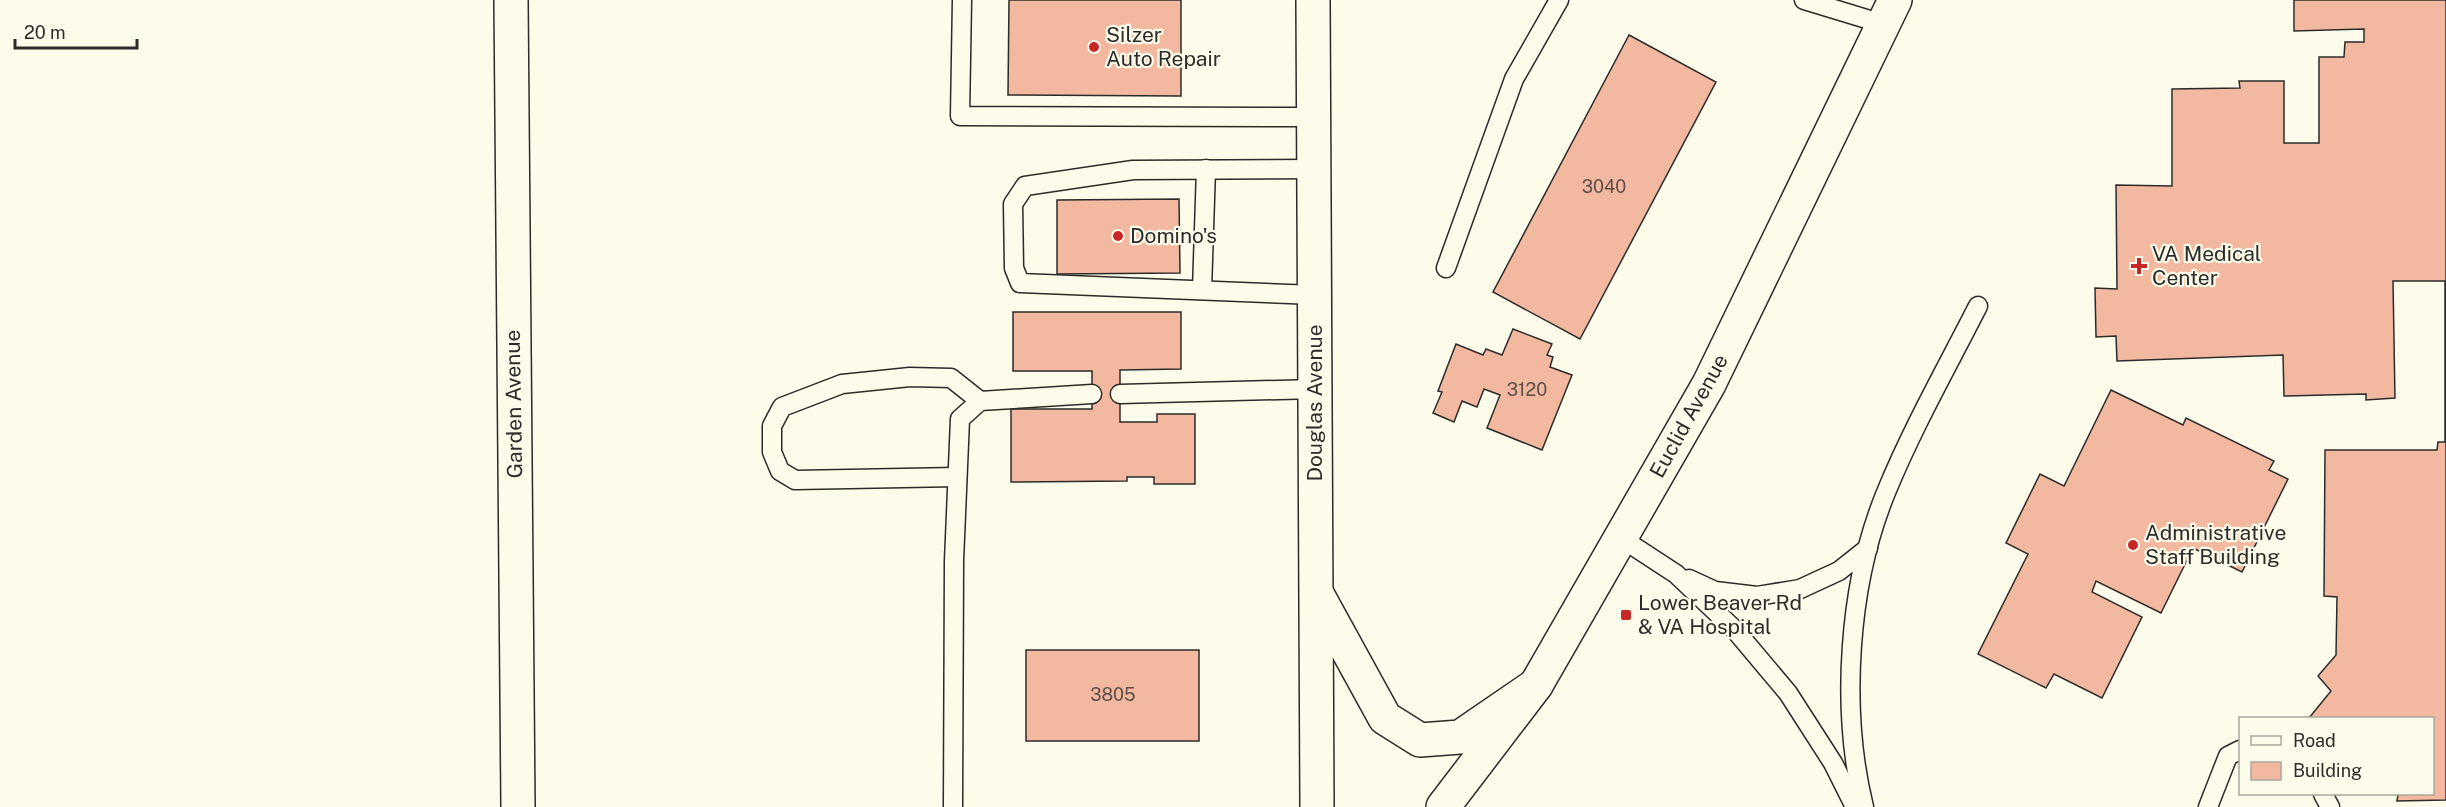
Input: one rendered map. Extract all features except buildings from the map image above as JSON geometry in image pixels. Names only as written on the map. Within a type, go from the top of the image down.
[{"type":"street","name":"Garden Avenue","points":[[511,0],[518,807]]},
{"type":"street","name":"Douglas Avenue","points":[[1313,0],[1317,807]]},
{"type":"street","name":"Euclid Avenue","points":[[1443,807],[1536,685],[1710,384],[1889,12]]},
{"type":"street","points":[[1316,592],[1385,718],[1420,740],[1460,737],[1536,685]]},
{"type":"lane","points":[[962,0],[960,116],[1313,117]]},
{"type":"lane","points":[[1446,268],[1514,79],[1559,0]]},
{"type":"lane","points":[[1804,0],[1889,12]]},
{"type":"lane","points":[[1314,170],[1133,170],[1025,186],[1013,204],[1014,268],[1020,283],[1315,295]]},
{"type":"lane","points":[[1202,290],[1206,170]]},
{"type":"lane","points":[[1864,807],[1856,775],[1850,702],[1852,635],[1868,548],[1886,491],[1978,306]]},
{"type":"lane","points":[[957,477],[795,480],[780,471],[772,452],[772,426],[782,407],[842,384],[910,377],[951,378],[980,401]]},
{"type":"lane","points":[[1120,394],[1315,389]]},
{"type":"lane","points":[[953,807],[954,561],[960,419],[980,401],[1092,394]]},
{"type":"lane","points":[[1621,538],[1676,574],[1715,591],[1757,596],[1800,589],[1839,571],[1868,548]]},
{"type":"lane","points":[[1676,574],[1735,630],[1788,693],[1833,763],[1855,807]]},
{"type":"lane","points":[[2208,807],[2228,756],[2239,751]]},
{"type":"place","name":"Silzer Auto Repair","points":[[1094,47]]},
{"type":"place","name":"Domino's","points":[[1118,236]]},
{"type":"place","name":"VA Medical Center","points":[[2139,266]]},
{"type":"place","name":"Administrative Staff Building","points":[[2133,545]]},
{"type":"place","name":"Lower Beaver Rd & VA Hospital","points":[[1626,615]]}]
